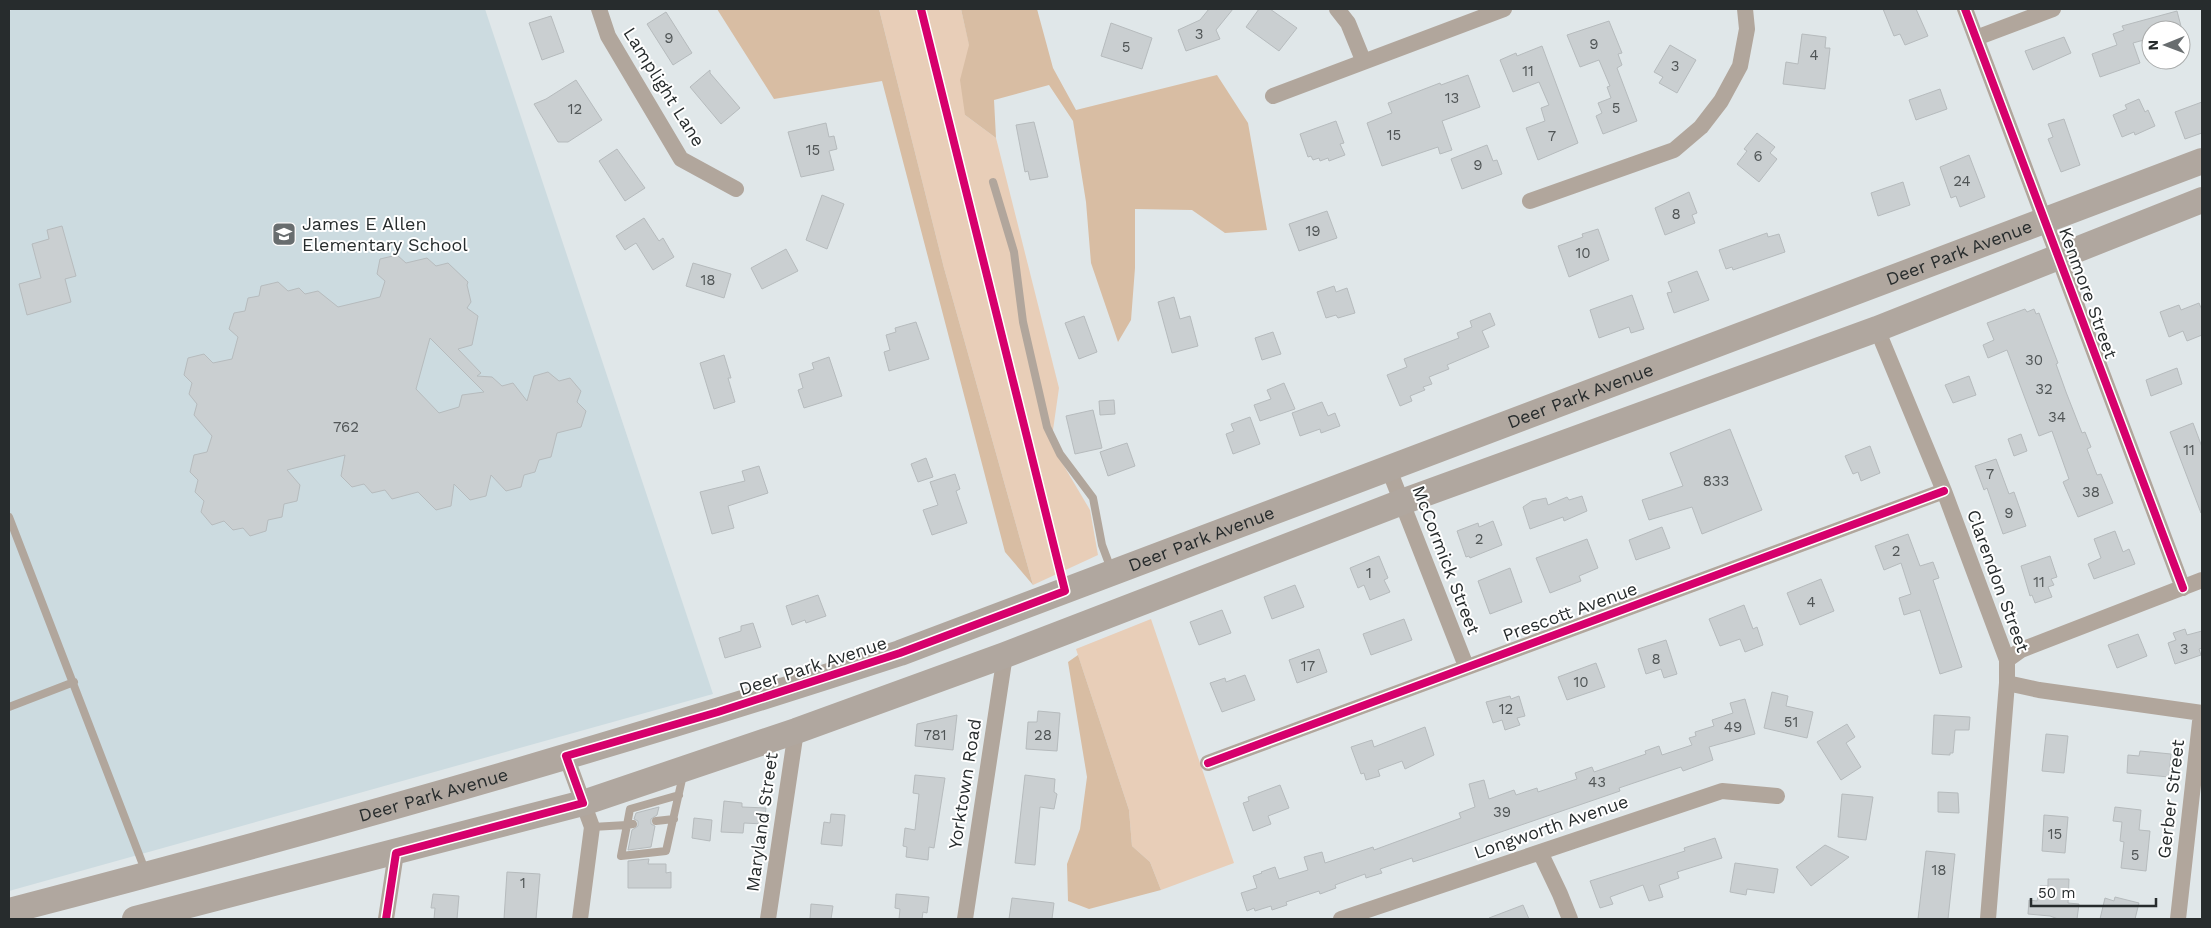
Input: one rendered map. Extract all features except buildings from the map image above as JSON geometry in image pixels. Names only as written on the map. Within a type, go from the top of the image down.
[{"type":"main road","name":"Deer Park Avenue","points":[[9,911],[147,875],[521,771],[718,712],[900,653],[2202,161]]},
{"type":"main road","points":[[136,919],[583,803],[626,799],[685,769],[1005,655],[1402,502],[1878,329],[2057,256],[2202,200]]},
{"type":"street","name":"Lamplight Lane","points":[[599,9],[608,36],[681,159],[736,189]]},
{"type":"street","points":[[1337,9],[1348,23],[1363,60]]},
{"type":"street","points":[[1273,96],[1363,60],[1504,9]]},
{"type":"street","points":[[1530,201],[1674,150],[1701,127],[1721,101],[1740,66],[1746,29],[1745,9]]},
{"type":"street","name":"Kenmore Street","points":[[1965,9],[2183,588]]},
{"type":"street","points":[[1976,38],[2053,9]]},
{"type":"street","name":"Clarendon Street","points":[[1878,329],[1944,491],[2007,660],[2007,683],[1988,919]]},
{"type":"street","name":"McCormick Street","points":[[1388,467],[1466,666]]},
{"type":"street","name":"Prescott Avenue","points":[[1208,763],[1466,666],[1944,491]]},
{"type":"street","points":[[2007,660],[2021,650],[2202,580]]},
{"type":"street","name":"Yorktown Road","points":[[964,919],[1005,655]]},
{"type":"street","points":[[2007,683],[2039,690],[2202,713]]},
{"type":"street","name":"Gerber Street","points":[[2178,919],[2202,713]]},
{"type":"street","name":"Maryland Street","points":[[768,919],[796,731]]},
{"type":"street","points":[[566,756],[592,827],[580,919]]},
{"type":"street","name":"Longworth Avenue","points":[[1341,919],[1722,791],[1777,796]]},
{"type":"street","points":[[1540,852],[1570,919]]},
{"type":"street","points":[[386,919],[396,853]]},
{"type":"lane","points":[[993,182],[1014,252],[1023,322],[1047,427],[1060,454],[1093,498],[1102,545],[1112,573]]},
{"type":"lane","points":[[9,517],[147,875]]},
{"type":"lane","points":[[9,707],[74,682]]},
{"type":"lane","points":[[679,795],[626,799],[630,824],[621,856],[666,851],[674,819],[685,769]]},
{"type":"lane","points":[[656,821],[674,819]]},
{"type":"lane","points":[[592,827],[630,824]]},
{"type":"shaded area","name":"James E Allen Elementary School","points":[[14,9],[485,9],[713,694],[9,891],[9,11]]},
{"type":"shaded area","points":[[717,9],[879,9],[944,268],[1033,585],[1005,552],[882,81],[774,99]]},
{"type":"shaded area","points":[[879,9],[961,9],[970,48],[965,115],[996,138],[1059,388],[1051,444],[1090,510],[1098,555],[1033,585],[944,268]]},
{"type":"shaded area","points":[[961,9],[1037,9],[1053,68],[1076,110],[1217,75],[1248,123],[1267,230],[1225,233],[1192,210],[1135,209],[1135,268],[1131,320],[1118,342],[1091,263],[1086,202],[1073,121],[1049,85],[994,100],[996,138],[965,115],[960,80],[969,45]]},
{"type":"shaded area","points":[[1151,619],[1234,863],[1161,890],[1150,862],[1132,846],[1129,810],[1076,649]]},
{"type":"shaded area","points":[[1078,655],[1129,810],[1132,846],[1150,862],[1161,890],[1089,909],[1068,901],[1067,864],[1080,829],[1087,777],[1068,662]]},
{"type":"cycle path","points":[[386,919],[396,853],[583,803],[566,756],[718,712],[900,653],[1065,591],[921,9]]},
{"type":"cycle path","points":[[1965,9],[2183,588]]},
{"type":"cycle path","points":[[1208,763],[1944,491]]},
{"type":"place","name":"James E Allen Elementary School","points":[[284,234]]}]
